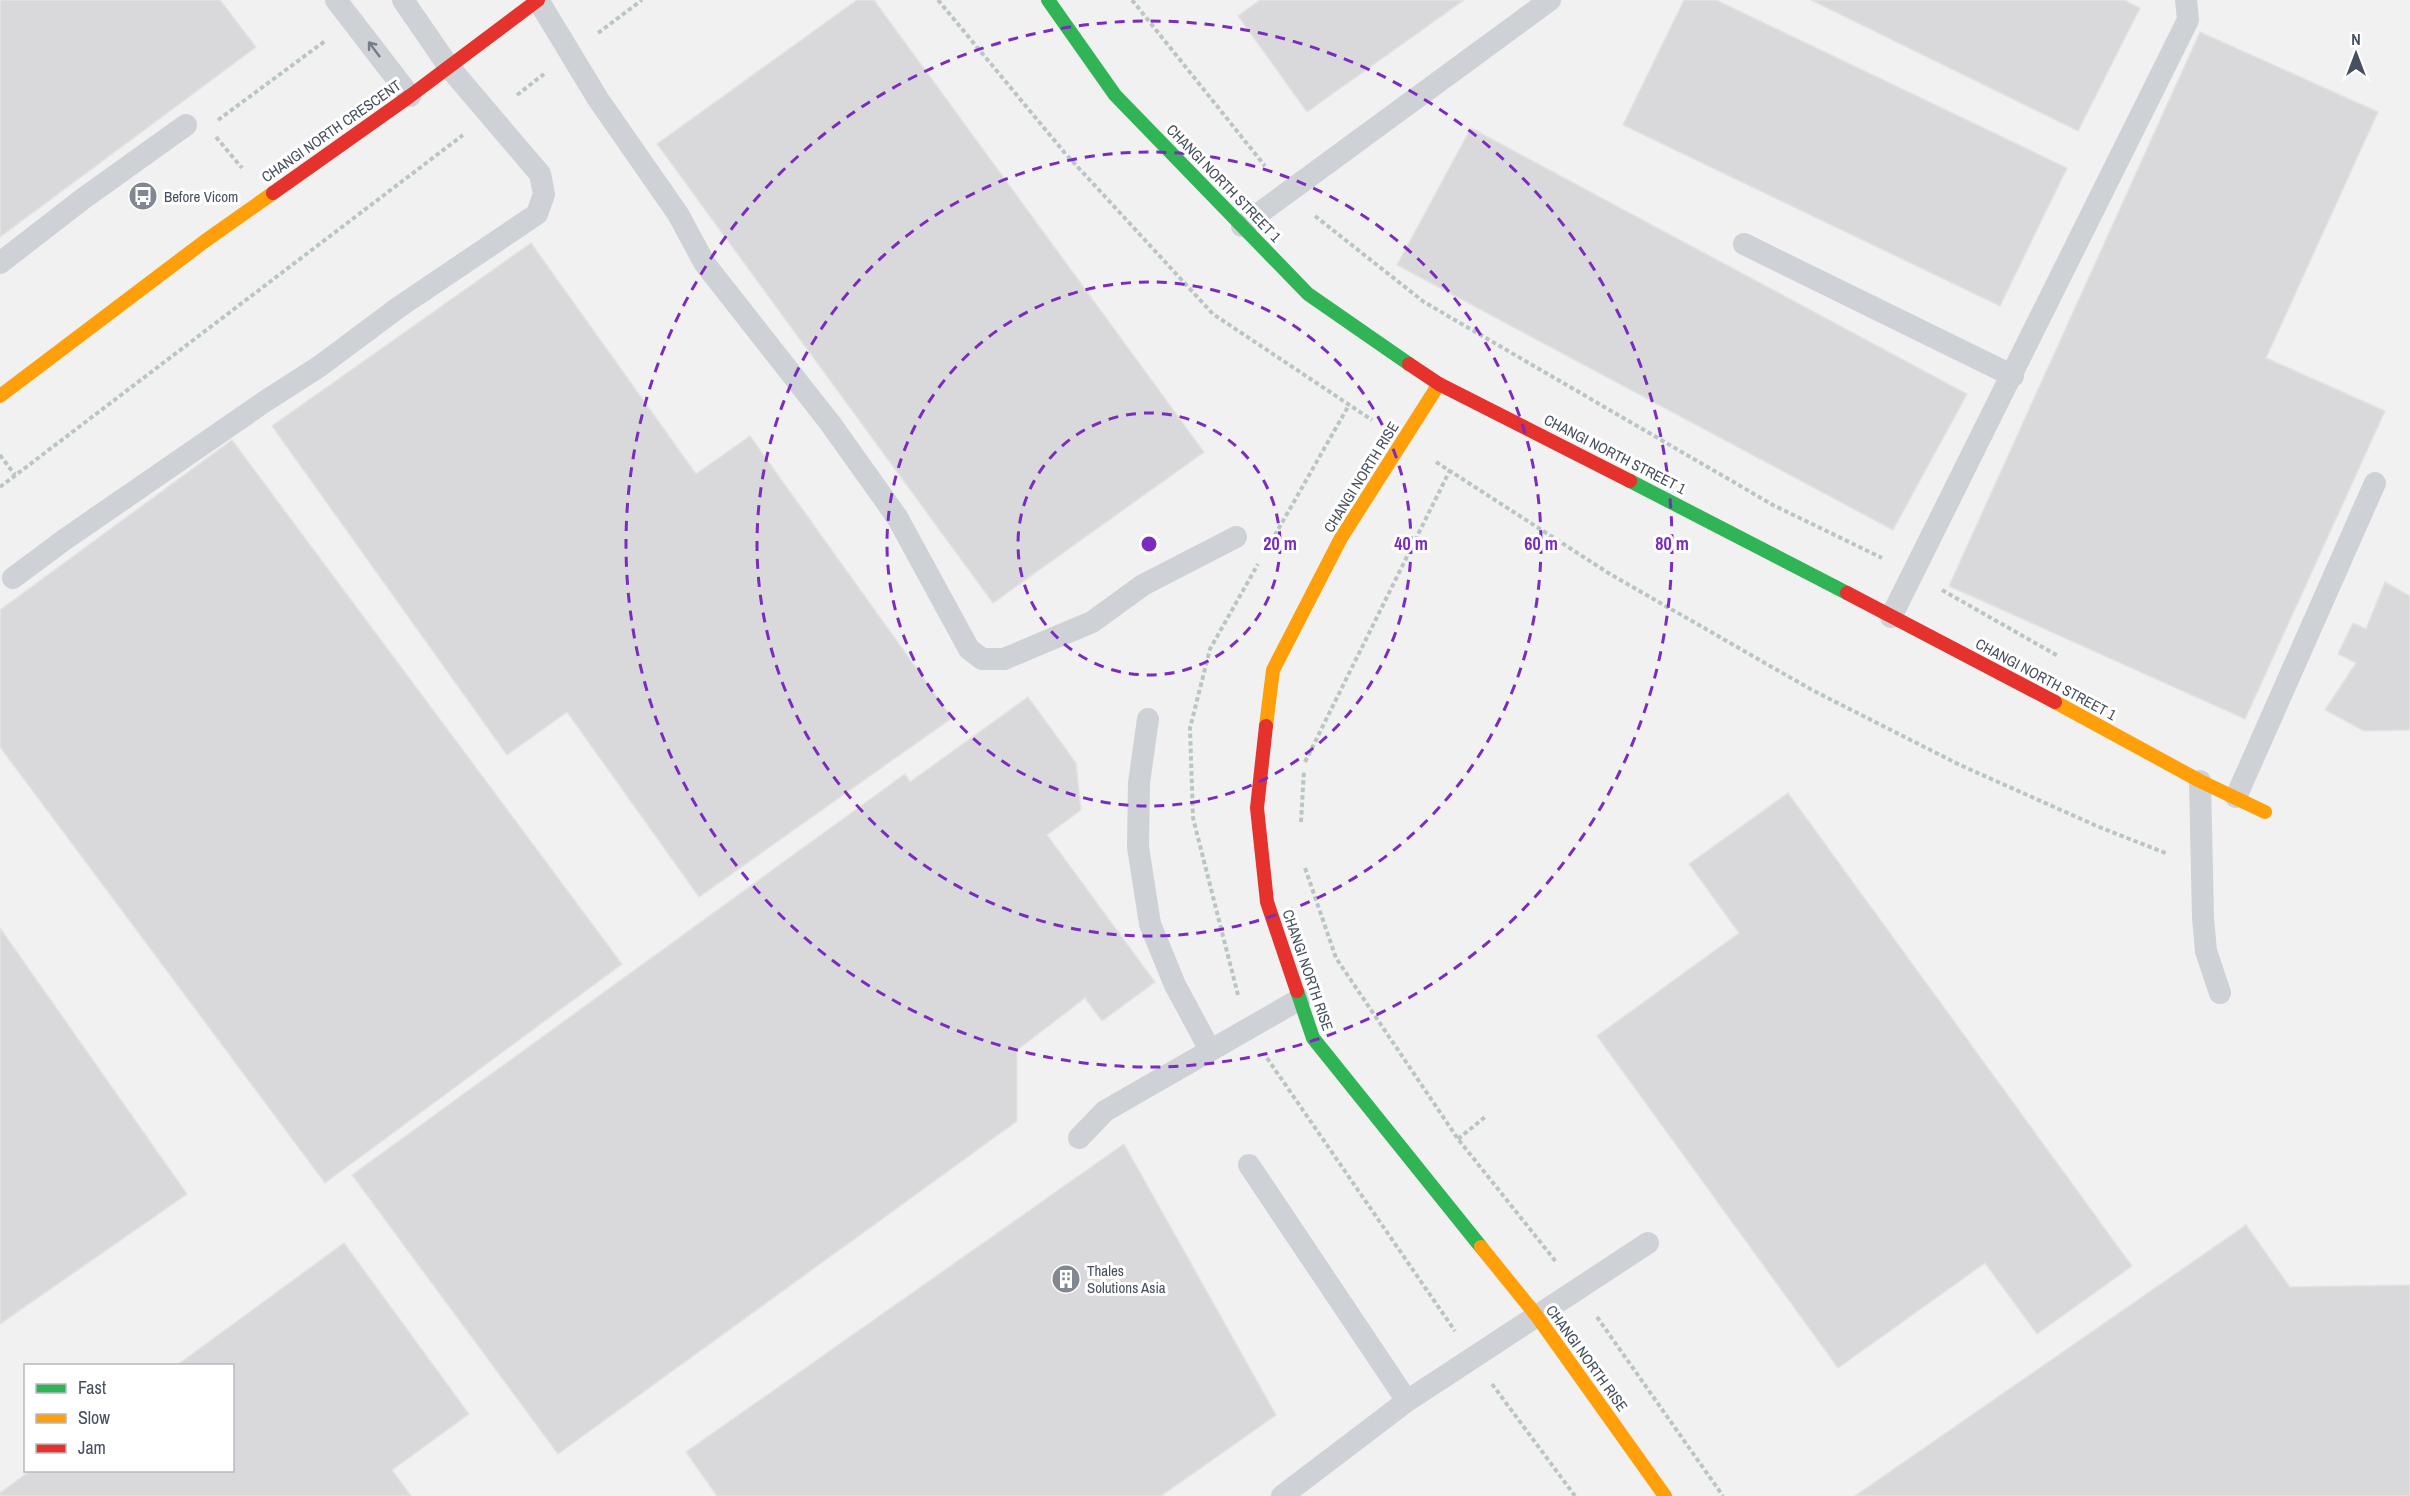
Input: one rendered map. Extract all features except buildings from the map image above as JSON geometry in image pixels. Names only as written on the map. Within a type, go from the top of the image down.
[{"type":"street","name":"CHANGI NORTH CRESCENT","points":[[0,396],[169,267],[410,96],[538,0]]},
{"type":"street","name":"CHANGI NORTH STREET 1","points":[[1048,0],[1115,95],[1308,294],[1439,384],[1682,507],[2200,781],[2265,812]]},
{"type":"street","name":"CHANGI NORTH RISE","points":[[1439,384],[1341,538],[1273,670],[1257,808],[1267,902],[1313,1038],[1536,1315],[1665,1496]]},
{"type":"lane","points":[[336,0],[410,96]]},
{"type":"lane","points":[[13,578],[182,458],[320,366],[399,307],[537,214],[544,194],[540,174],[449,67],[404,0]]},
{"type":"lane","points":[[538,0],[598,99],[678,214],[705,264],[830,423],[897,517],[969,649],[982,659],[1004,659],[1070,632],[1092,622],[1143,585],[1236,537]]},
{"type":"lane","points":[[1242,226],[1550,0]]},
{"type":"lane","points":[[1891,617],[2013,376],[2188,20],[2186,0]]},
{"type":"lane","points":[[0,263],[65,212],[186,125]]},
{"type":"lane","points":[[1744,244],[2013,376]]},
{"type":"lane","points":[[2236,797],[2374,483]]},
{"type":"lane","points":[[1148,719],[1139,783],[1138,847],[1150,924],[1175,985],[1210,1050]]},
{"type":"lane","points":[[2200,781],[2201,867],[2206,951],[2220,993]]},
{"type":"lane","points":[[1078,1138],[1106,1111],[1300,999]]},
{"type":"lane","points":[[1249,1165],[1407,1401]]},
{"type":"lane","points":[[1282,1496],[1407,1401],[1648,1243]]},
{"type":"path","points":[[938,0],[1064,152],[1213,314],[1403,441],[1610,574],[1812,690],[1960,765],[2100,827],[2201,867]]},
{"type":"path","points":[[1132,0],[1287,194],[1424,302],[1773,505],[1913,574],[2067,661]]},
{"type":"path","points":[[0,487],[489,116]]},
{"type":"path","points":[[215,136],[266,197]]},
{"type":"path","points":[[0,455],[15,475]]},
{"type":"path","points":[[1300,827],[1305,760],[1450,470]]},
{"type":"path","points":[[1303,861],[1336,958],[1458,1139],[1578,1289],[1723,1496]]},
{"type":"path","points":[[1458,1139],[1485,1117]]},
{"type":"traffic: fast","points":[[1048,0],[1115,95],[1308,294],[1409,364]]},
{"type":"traffic: fast","points":[[1630,481],[1847,593]]},
{"type":"traffic: fast","points":[[1297,991],[1313,1038],[1481,1247]]},
{"type":"traffic: slow","points":[[0,396],[205,241],[273,193]]},
{"type":"traffic: slow","points":[[1266,726],[1273,670],[1341,538],[1439,384]]},
{"type":"traffic: slow","points":[[2055,702],[2200,781],[2265,812]]},
{"type":"traffic: slow","points":[[1481,1247],[1536,1315],[1665,1496]]},
{"type":"traffic: jam","points":[[273,193],[410,96],[538,0]]},
{"type":"traffic: jam","points":[[1409,364],[1439,384],[1630,481]]},
{"type":"traffic: jam","points":[[1847,593],[2055,702]]},
{"type":"traffic: jam","points":[[1266,726],[1257,808],[1267,902],[1297,991]]},
{"type":"place","name":"Before Vicom","points":[[143,196]]},
{"type":"place","name":"Thales Solutions Asia","points":[[1066,1279]]}]
